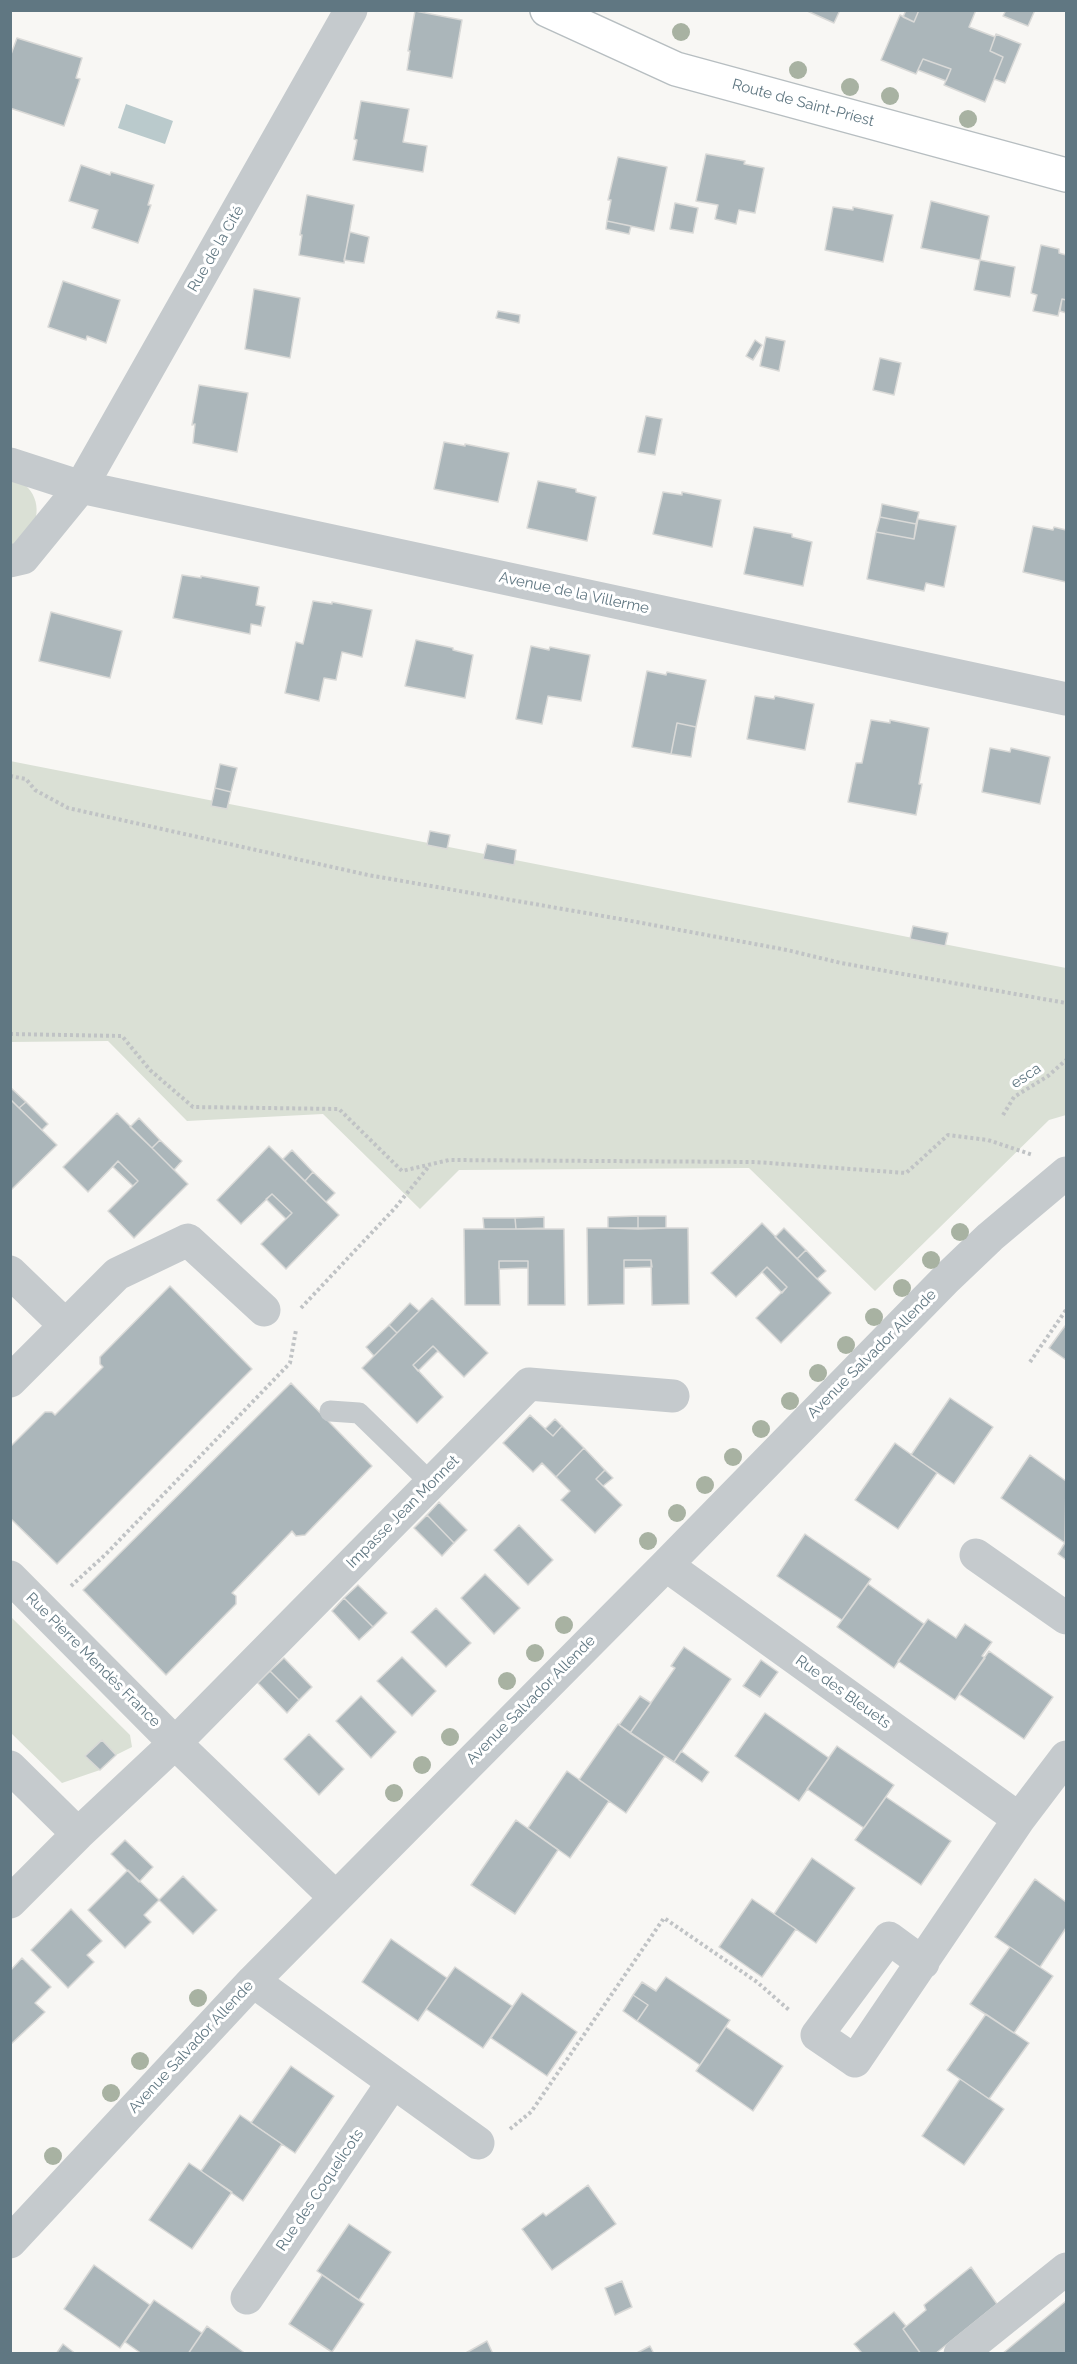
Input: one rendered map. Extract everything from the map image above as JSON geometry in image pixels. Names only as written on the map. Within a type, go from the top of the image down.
[{"type":"street","name":"Rue de la Cité","points":[[81,487],[351,10]]},
{"type":"street","name":"Route de Saint-Priest","points":[[547,10],[676,69],[1066,175]]},
{"type":"street","name":"Avenue de la Villerme","points":[[10,464],[81,487],[1066,699]]},
{"type":"street","points":[[10,561],[24,558],[81,487]]},
{"type":"street","name":"Avenue Salvador Allende","points":[[10,2242],[253,1981],[335,1897],[666,1565],[947,1278],[990,1237],[1064,1175]]},
{"type":"street","points":[[10,1381],[117,1274],[188,1240],[264,1310]]},
{"type":"street","points":[[10,1272],[65,1325]]},
{"type":"street","name":"Impasse Jean Monnet","points":[[175,1743],[529,1384],[673,1396]]},
{"type":"street","points":[[976,1555],[1066,1618]]},
{"type":"street","name":"Rue des Bleuets","points":[[666,1565],[1019,1819]]},
{"type":"street","name":"Rue Pierre Mendès France","points":[[10,1576],[175,1743],[335,1897]]},
{"type":"street","points":[[10,1902],[175,1743]]},
{"type":"street","points":[[923,1963],[889,1938],[817,2034],[855,2061],[923,1963],[1019,1819],[1066,1757]]},
{"type":"street","points":[[10,1767],[78,1834]]},
{"type":"street","points":[[253,1981],[478,2143]]},
{"type":"street","name":"Rue des Coquelicots","points":[[247,2298],[393,2082]]},
{"type":"street","points":[[960,2354],[1066,2269]]},
{"type":"lane","points":[[330,1411],[359,1413],[431,1483]]},
{"type":"path","points":[[10,776],[26,778],[35,790],[68,808],[368,875],[661,926],[787,950],[841,963],[1066,1003]]},
{"type":"path","points":[[10,1034],[122,1036],[150,1070],[193,1107],[339,1108],[402,1171],[449,1160],[755,1162],[906,1173],[948,1135],[988,1140],[1032,1155],[1064,1175]]},
{"type":"path","name":"esca","points":[[1003,1115],[1014,1097],[1048,1076],[1066,1060]]},
{"type":"path","points":[[300,1309],[395,1208],[430,1165]]},
{"type":"path","points":[[1030,1362],[1066,1310]]},
{"type":"path","points":[[44,1611],[106,1554],[290,1363],[298,1320]]},
{"type":"path","points":[[478,2143],[498,2138],[531,2112],[664,1918],[757,1982],[817,2034]]},
{"type":"shaded area","points":[[126,104],[173,121],[165,144],[118,128]]},
{"type":"shaded area","points":[[10,477],[18,480],[31,491],[37,513],[31,530],[10,550]]},
{"type":"shaded area","points":[[10,761],[1066,968],[1066,1115],[1049,1120],[875,1291],[749,1168],[459,1170],[420,1209],[323,1114],[187,1121],[108,1041],[11,1042]]},
{"type":"shaded area","points":[[10,1616],[130,1735],[132,1747],[116,1755],[100,1770],[62,1783],[11,1733]]},
{"type":"building","points":[[805,10],[840,10],[834,23]]},
{"type":"building","points":[[906,10],[919,10],[914,22],[903,17]]},
{"type":"building","points":[[919,10],[976,10],[969,27],[995,37],[990,51],[1003,57],[985,102],[944,85],[951,69],[923,59],[916,74],[881,60],[900,15],[914,22]]},
{"type":"building","points":[[1006,10],[1035,10],[1028,26],[1003,16]]},
{"type":"building","points":[[415,11],[462,20],[452,78],[407,70]]},
{"type":"building","points":[[996,34],[1021,44],[1005,83],[994,79],[1003,57],[990,51]]},
{"type":"building","points":[[17,38],[82,58],[76,78],[80,79],[64,126],[10,108],[10,57]]},
{"type":"building","points":[[923,59],[951,69],[946,81],[918,70]]},
{"type":"building","points":[[361,101],[409,109],[403,142],[427,146],[423,172],[353,160],[357,140],[354,139]]},
{"type":"building","points":[[706,154],[745,161],[744,164],[764,168],[755,213],[739,210],[736,224],[715,219],[718,205],[696,201]]},
{"type":"building","points":[[618,157],[667,167],[654,231],[607,221],[611,200],[608,200]]},
{"type":"building","points":[[81,165],[110,175],[111,172],[154,185],[148,205],[151,205],[138,243],[92,228],[98,210],[69,201]]},
{"type":"building","points":[[307,195],[354,205],[344,263],[299,255]]},
{"type":"building","points":[[931,201],[989,216],[980,260],[921,248]]},
{"type":"building","points":[[675,203],[698,208],[693,233],[670,229]]},
{"type":"building","points":[[833,207],[853,210],[853,207],[893,215],[883,262],[825,250]]},
{"type":"building","points":[[607,221],[631,226],[629,234],[606,229]]},
{"type":"building","points":[[350,232],[369,237],[364,263],[344,260]]},
{"type":"building","points":[[1041,245],[1059,249],[1059,253],[1066,255],[1066,300],[1062,299],[1058,316],[1033,311],[1037,295],[1031,293]]},
{"type":"building","points":[[980,260],[1015,267],[1010,297],[974,290]]},
{"type":"building","points":[[63,281],[120,300],[106,343],[87,336],[86,340],[48,327]]},
{"type":"building","points":[[254,289],[300,298],[290,358],[245,349]]},
{"type":"building","points":[[1062,299],[1066,300],[1066,313],[1060,311]]},
{"type":"building","points":[[498,311],[520,315],[519,323],[496,318]]},
{"type":"building","points":[[766,337],[785,341],[779,371],[760,366]]},
{"type":"building","points":[[755,340],[762,345],[753,360],[746,356]]},
{"type":"building","points":[[880,358],[901,363],[894,395],[873,390]]},
{"type":"building","points":[[199,385],[248,393],[237,452],[193,443],[195,424],[192,425]]},
{"type":"building","points":[[646,416],[662,419],[655,455],[638,452]]},
{"type":"building","points":[[444,442],[509,453],[498,502],[434,489]]},
{"type":"building","points":[[538,481],[576,489],[576,492],[596,497],[587,541],[527,528]]},
{"type":"building","points":[[663,492],[682,495],[682,492],[721,500],[712,547],[653,534]]},
{"type":"building","points":[[882,504],[919,512],[916,524],[880,517]]},
{"type":"building","points":[[880,517],[916,524],[914,539],[876,532]]},
{"type":"building","points":[[918,519],[956,526],[944,587],[926,583],[924,591],[867,579],[876,532],[914,539]]},
{"type":"building","points":[[1033,526],[1066,530],[1066,582],[1023,572]]},
{"type":"building","points":[[754,527],[792,534],[792,537],[812,542],[803,586],[744,574]]},
{"type":"building","points":[[182,575],[201,578],[201,576],[259,587],[256,605],[265,607],[261,626],[251,624],[250,634],[173,618]]},
{"type":"building","points":[[313,601],[332,604],[332,602],[372,610],[362,657],[342,652],[336,680],[324,678],[319,701],[285,693],[296,642],[303,644]]},
{"type":"building","points":[[51,612],[122,631],[110,678],[39,661]]},
{"type":"building","points":[[416,640],[473,655],[465,698],[405,686]]},
{"type":"building","points":[[531,646],[549,650],[550,647],[590,655],[581,701],[548,696],[542,724],[516,719]]},
{"type":"building","points":[[647,671],[666,675],[667,672],[706,680],[696,727],[677,723],[671,754],[632,747]]},
{"type":"building","points":[[755,696],[774,699],[775,696],[814,704],[805,750],[747,739]]},
{"type":"building","points":[[871,720],[890,723],[890,720],[929,728],[916,815],[848,802],[856,763],[862,763]]},
{"type":"building","points":[[677,723],[696,727],[691,757],[671,754]]},
{"type":"building","points":[[990,748],[1010,752],[1011,748],[1050,757],[1040,804],[982,792]]},
{"type":"building","points":[[220,764],[237,768],[231,792],[215,788]]},
{"type":"building","points":[[215,788],[231,792],[227,809],[211,806]]},
{"type":"building","points":[[430,831],[450,835],[447,849],[427,845]]},
{"type":"building","points":[[487,844],[516,850],[514,865],[483,859]]},
{"type":"building","points":[[913,926],[948,933],[945,946],[910,939]]},
{"type":"building","points":[[10,1087],[26,1102],[19,1108],[10,1099]]},
{"type":"building","points":[[10,1099],[57,1145],[10,1191]]},
{"type":"building","points":[[26,1102],[48,1124],[42,1130],[19,1108]]},
{"type":"building","points":[[117,1113],[188,1184],[134,1238],[108,1211],[138,1181],[118,1161],[88,1192],[63,1167]]},
{"type":"building","points":[[139,1118],[160,1140],[152,1148],[130,1127]]},
{"type":"building","points":[[160,1140],[182,1161],[174,1170],[152,1148]]},
{"type":"building","points":[[269,1146],[339,1215],[286,1269],[261,1244],[292,1213],[272,1194],[241,1224],[217,1200]]},
{"type":"building","points":[[292,1150],[313,1172],[305,1181],[283,1159]]},
{"type":"building","points":[[118,1161],[138,1181],[133,1186],[113,1167]]},
{"type":"building","points":[[313,1172],[335,1193],[326,1202],[305,1181]]},
{"type":"building","points":[[272,1194],[292,1213],[286,1219],[266,1199]]},
{"type":"building","points":[[638,1216],[638,1229],[608,1228],[608,1217]]},
{"type":"building","points":[[638,1216],[666,1216],[666,1228],[638,1229]]},
{"type":"building","points":[[544,1217],[544,1228],[516,1229],[515,1218]]},
{"type":"building","points":[[483,1218],[515,1218],[516,1229],[484,1229]]},
{"type":"building","points":[[762,1223],[831,1293],[781,1343],[756,1318],[787,1287],[767,1267],[736,1297],[711,1273]]},
{"type":"building","points":[[587,1228],[688,1228],[689,1304],[652,1305],[651,1260],[624,1260],[624,1304],[588,1305]]},
{"type":"building","points":[[784,1228],[806,1250],[797,1259],[775,1237]]},
{"type":"building","points":[[464,1229],[564,1229],[565,1305],[528,1305],[528,1261],[499,1261],[500,1305],[465,1305]]},
{"type":"building","points":[[806,1250],[826,1271],[817,1279],[797,1259]]},
{"type":"building","points":[[624,1260],[651,1260],[652,1267],[624,1268]]},
{"type":"building","points":[[499,1261],[528,1261],[528,1268],[499,1269]]},
{"type":"building","points":[[767,1267],[787,1287],[782,1293],[762,1272]]},
{"type":"building","points":[[170,1286],[252,1369],[57,1564],[10,1518],[10,1447],[45,1412],[52,1412],[55,1415],[103,1367],[100,1364],[100,1357]]},
{"type":"building","points":[[432,1298],[488,1353],[464,1377],[433,1346],[413,1365],[443,1397],[417,1423],[362,1368]]},
{"type":"building","points":[[410,1303],[419,1311],[397,1333],[389,1325]]},
{"type":"building","points":[[389,1325],[397,1333],[374,1356],[366,1347]]},
{"type":"building","points":[[1066,1327],[1066,1360],[1049,1348]]},
{"type":"building","points":[[433,1346],[438,1351],[418,1371],[413,1365]]},
{"type":"building","points":[[291,1383],[372,1466],[305,1535],[296,1536],[292,1531],[232,1593],[236,1596],[236,1604],[166,1675],[83,1590]]},
{"type":"building","points":[[950,1398],[993,1427],[954,1484],[911,1455]]},
{"type":"building","points":[[530,1415],[553,1436],[562,1426],[584,1448],[556,1477],[542,1463],[533,1472],[503,1443]]},
{"type":"building","points":[[555,1419],[562,1426],[553,1436],[545,1429]]},
{"type":"building","points":[[895,1443],[937,1473],[898,1529],[855,1500]]},
{"type":"building","points":[[584,1448],[605,1470],[596,1479],[622,1505],[595,1533],[561,1500],[570,1491],[556,1477]]},
{"type":"building","points":[[1030,1455],[1066,1481],[1065,1543],[1001,1498]]},
{"type":"building","points":[[605,1470],[613,1478],[603,1486],[596,1479]]},
{"type":"building","points":[[439,1502],[467,1530],[454,1543],[427,1515]]},
{"type":"building","points":[[427,1515],[454,1543],[442,1556],[414,1528]]},
{"type":"building","points":[[519,1525],[553,1560],[528,1585],[494,1550]]},
{"type":"building","points":[[805,1534],[871,1579],[842,1620],[777,1576]]},
{"type":"building","points":[[1066,1541],[1066,1560],[1058,1554]]},
{"type":"building","points":[[485,1574],[520,1608],[494,1634],[461,1598]]},
{"type":"building","points":[[868,1584],[924,1624],[894,1668],[837,1627]]},
{"type":"building","points":[[358,1585],[387,1613],[373,1627],[344,1598]]},
{"type":"building","points":[[344,1598],[373,1627],[359,1640],[332,1611]]},
{"type":"building","points":[[436,1608],[471,1643],[446,1667],[411,1632]]},
{"type":"building","points":[[928,1619],[956,1638],[965,1624],[992,1642],[982,1656],[985,1658],[955,1700],[898,1661]]},
{"type":"building","points":[[684,1647],[731,1679],[674,1762],[630,1733],[675,1668],[671,1666]]},
{"type":"building","points":[[989,1651],[1053,1697],[1024,1739],[959,1694]]},
{"type":"building","points":[[402,1657],[436,1691],[412,1716],[377,1681]]},
{"type":"building","points":[[284,1658],[312,1687],[299,1700],[270,1671]]},
{"type":"building","points":[[761,1660],[778,1672],[760,1697],[743,1686]]},
{"type":"building","points":[[270,1671],[299,1700],[287,1713],[258,1683]]},
{"type":"building","points":[[361,1696],[396,1732],[371,1758],[336,1721]]},
{"type":"building","points":[[640,1696],[651,1703],[630,1733],[619,1725]]},
{"type":"building","points":[[765,1713],[829,1758],[799,1801],[735,1756]]},
{"type":"building","points":[[618,1724],[665,1756],[626,1813],[579,1780]]},
{"type":"building","points":[[309,1734],[344,1769],[319,1795],[284,1759]]},
{"type":"building","points":[[102,1740],[116,1755],[100,1770],[85,1756]]},
{"type":"building","points":[[837,1746],[894,1785],[864,1828],[807,1789]]},
{"type":"building","points":[[681,1751],[709,1772],[702,1782],[674,1762]]},
{"type":"building","points":[[567,1771],[609,1801],[570,1858],[528,1828]]},
{"type":"building","points":[[886,1797],[951,1841],[921,1885],[855,1840]]},
{"type":"building","points":[[516,1820],[558,1850],[515,1914],[471,1885]]},
{"type":"building","points":[[125,1840],[153,1867],[139,1882],[111,1854]]},
{"type":"building","points":[[812,1858],[855,1888],[816,1943],[774,1914]]},
{"type":"building","points":[[128,1870],[159,1900],[144,1915],[151,1922],[125,1948],[88,1910]]},
{"type":"building","points":[[183,1876],[217,1910],[193,1934],[159,1900]]},
{"type":"building","points":[[1035,1879],[1066,1902],[1066,1928],[1040,1967],[995,1937]]},
{"type":"building","points":[[752,1899],[796,1929],[762,1977],[719,1947]]},
{"type":"building","points":[[71,1909],[102,1941],[87,1955],[94,1962],[68,1988],[31,1950]]},
{"type":"building","points":[[391,1939],[447,1978],[418,2021],[362,1982]]},
{"type":"building","points":[[1010,1947],[1053,1976],[1014,2033],[970,2004]]},
{"type":"building","points":[[22,1958],[51,1987],[35,2003],[45,2012],[10,2045],[10,1971]]},
{"type":"building","points":[[455,1967],[512,2006],[483,2048],[426,2009]]},
{"type":"building","points":[[666,1977],[730,2020],[700,2065],[637,2021],[648,2005],[633,1995],[642,1982],[656,1991]]},
{"type":"building","points":[[522,1993],[577,2032],[547,2076],[491,2038]]},
{"type":"building","points":[[633,1995],[648,2005],[637,2021],[623,2011]]},
{"type":"building","points":[[986,2014],[1029,2043],[989,2099],[947,2070]]},
{"type":"building","points":[[726,2027],[783,2066],[753,2111],[696,2071]]},
{"type":"building","points":[[291,2066],[334,2096],[295,2153],[251,2123]]},
{"type":"building","points":[[960,2079],[1004,2109],[964,2165],[922,2136]]},
{"type":"building","points":[[240,2115],[282,2144],[243,2201],[201,2171]]},
{"type":"building","points":[[189,2163],[232,2192],[192,2249],[149,2220]]},
{"type":"building","points":[[588,2185],[616,2224],[552,2270],[522,2229],[543,2213],[546,2216]]},
{"type":"building","points":[[349,2224],[391,2252],[359,2300],[317,2271]]},
{"type":"building","points":[[94,2265],[150,2305],[120,2348],[64,2309]]},
{"type":"building","points":[[971,2267],[997,2304],[935,2354],[921,2354],[903,2329],[926,2310],[924,2305]]},
{"type":"building","points":[[322,2275],[364,2304],[332,2352],[289,2324]]},
{"type":"building","points":[[622,2281],[632,2307],[615,2315],[605,2288]]},
{"type":"building","points":[[154,2300],[202,2333],[188,2354],[142,2354],[125,2342]]},
{"type":"building","points":[[1066,2301],[1066,2354],[1002,2354]]},
{"type":"building","points":[[894,2312],[906,2326],[903,2329],[921,2354],[859,2354],[861,2352],[854,2344]]},
{"type":"building","points":[[207,2326],[246,2354],[188,2354]]},
{"type":"building","points":[[487,2341],[493,2354],[464,2354]]},
{"type":"building","points":[[63,2344],[76,2354],[56,2354]]},
{"type":"building","points":[[650,2346],[654,2354],[635,2354]]}]
